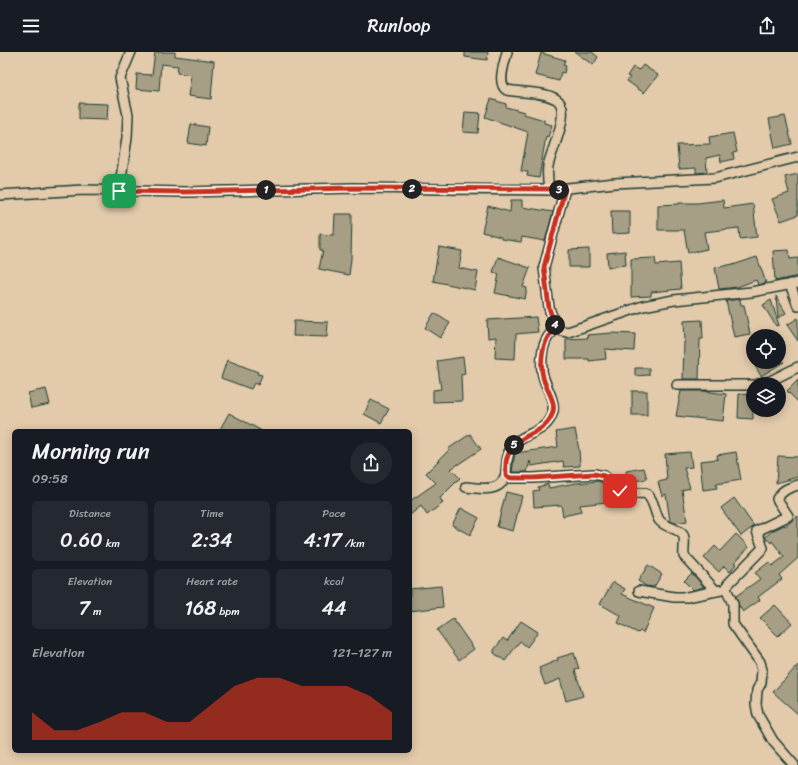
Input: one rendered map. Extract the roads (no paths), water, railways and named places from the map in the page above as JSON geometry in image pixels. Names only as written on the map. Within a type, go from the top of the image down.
[{"type":"street","points":[[119,191],[127,138],[128,115],[120,78],[131,52]]},
{"type":"street","points":[[507,52],[501,83],[504,88],[507,90],[542,94],[556,99],[560,102],[564,114],[548,166],[549,190]]},
{"type":"street","points":[[0,196],[84,190],[185,192],[353,188],[549,190],[615,183],[716,178],[798,156]]},
{"type":"street","points":[[565,189],[544,267],[549,308],[556,328],[568,332],[643,306],[674,300],[751,292],[794,284],[798,306]]},
{"type":"street","points":[[466,487],[493,488],[501,484],[506,476],[506,459],[511,448],[521,438],[541,429],[549,423],[554,410],[543,377],[543,351],[548,337],[556,328]]},
{"type":"street","points":[[778,377],[798,367]]},
{"type":"street","points":[[677,385],[746,385]]},
{"type":"street","points":[[506,476],[511,478],[533,478],[594,474],[604,476],[625,494],[645,493],[651,499],[662,523],[682,534],[684,538],[684,556],[716,591]]},
{"type":"street","points":[[794,765],[773,741],[758,715],[756,704],[757,690],[761,683],[762,670],[760,662],[733,624],[733,604],[726,589],[728,584],[763,548],[757,531],[788,516],[777,499],[788,488],[798,485]]},
{"type":"street","points":[[639,591],[674,597],[687,597],[726,589]]}]
